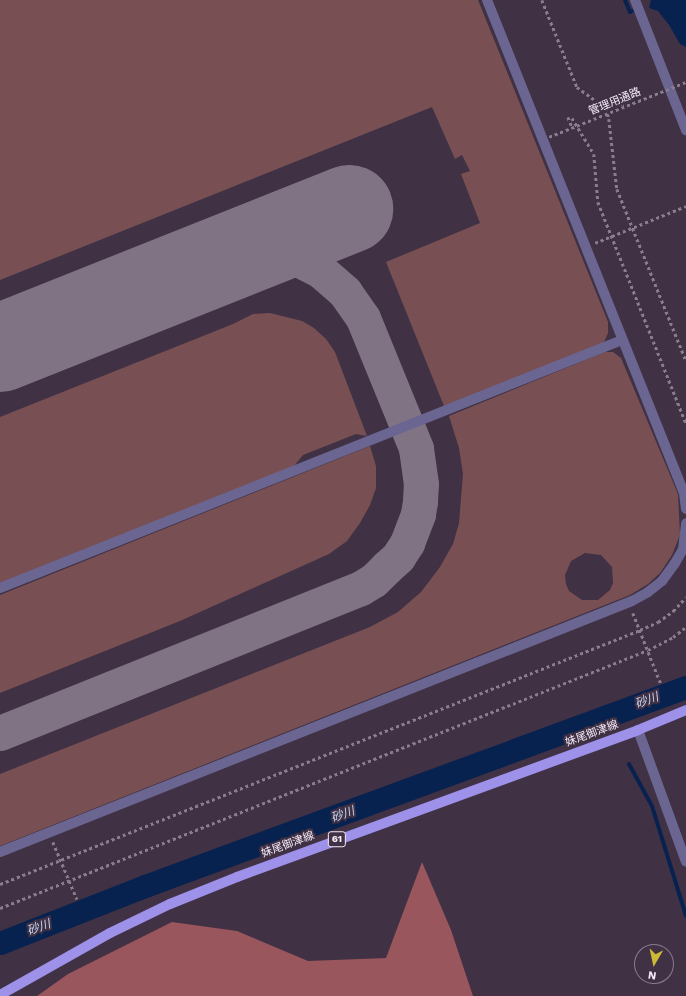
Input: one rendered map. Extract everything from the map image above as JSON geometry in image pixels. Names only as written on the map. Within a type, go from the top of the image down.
[{"type":"main road","name":"妹尾御津線","points":[[0,995],[110,933],[170,904],[237,877],[437,802],[638,730],[686,710]]},
{"type":"street","points":[[487,0],[684,493],[686,509]]},
{"type":"street","points":[[635,0],[686,130]]},
{"type":"street","points":[[0,588],[622,340]]},
{"type":"street","points":[[0,852],[629,603],[648,592],[662,581],[683,549],[686,523]]},
{"type":"street","points":[[638,730],[686,862]]},
{"type":"path","points":[[542,0],[577,87],[606,108],[610,119],[617,189],[686,361]]},
{"type":"path","name":"管理用通路","points":[[549,137],[686,82]]},
{"type":"path","points":[[620,97],[624,107]]},
{"type":"path","points":[[568,117],[572,128]]},
{"type":"path","points":[[572,118],[594,154],[598,202],[686,423]]},
{"type":"path","points":[[585,246],[686,206]]},
{"type":"path","points":[[0,884],[640,630],[658,622],[673,611],[686,597]]},
{"type":"path","points":[[629,603],[661,684]]},
{"type":"path","points":[[0,908],[648,650],[673,637],[686,627]]},
{"type":"path","points":[[49,832],[77,899]]},
{"type":"shaded area","points":[[0,0],[478,0],[608,322],[608,333],[604,342],[595,348],[444,406],[386,262],[480,223],[461,174],[470,171],[462,155],[455,159],[432,107],[0,280]]},
{"type":"shaded area","points":[[270,313],[302,321],[314,328],[326,339],[335,352],[367,436],[356,434],[303,455],[294,466],[0,583],[0,417],[233,324],[253,314]]},
{"type":"shaded area","points":[[605,352],[613,352],[621,358],[678,494],[680,535],[672,555],[660,573],[648,584],[630,595],[0,846],[0,774],[370,627],[398,612],[421,592],[440,567],[453,544],[459,523],[463,474],[459,448],[449,416]],"holes":[[[585,553],[601,555],[612,567],[613,583],[610,590],[598,600],[582,600],[569,591],[566,584],[565,575],[571,561]]]},
{"type":"shaded area","points":[[370,446],[376,466],[376,488],[370,505],[360,523],[347,541],[329,554],[180,621],[0,693],[0,595]]},
{"type":"shaded area","points":[[422,862],[451,930],[473,996],[37,996],[68,974],[172,922],[237,931],[308,961],[386,958]]},
{"type":"water","points":[[651,0],[686,0],[686,47],[680,44],[669,25],[658,11],[649,8]]},
{"type":"waterway","points":[[625,0],[630,12],[632,11]]},
{"type":"waterway","name":"砂川","points":[[0,943],[145,886],[686,687]]},
{"type":"waterway","name":"砂川","points":[[602,718],[604,722]]},
{"type":"waterway","points":[[629,764],[652,806],[686,916]]},
{"type":"taxiway","points":[[0,733],[361,588],[374,580],[398,557],[407,543],[418,514],[420,501],[421,484],[416,448],[363,318],[345,292],[321,271],[293,257],[266,250],[247,250]]},
{"type":"runway","points":[[0,348],[349,209]]}]
